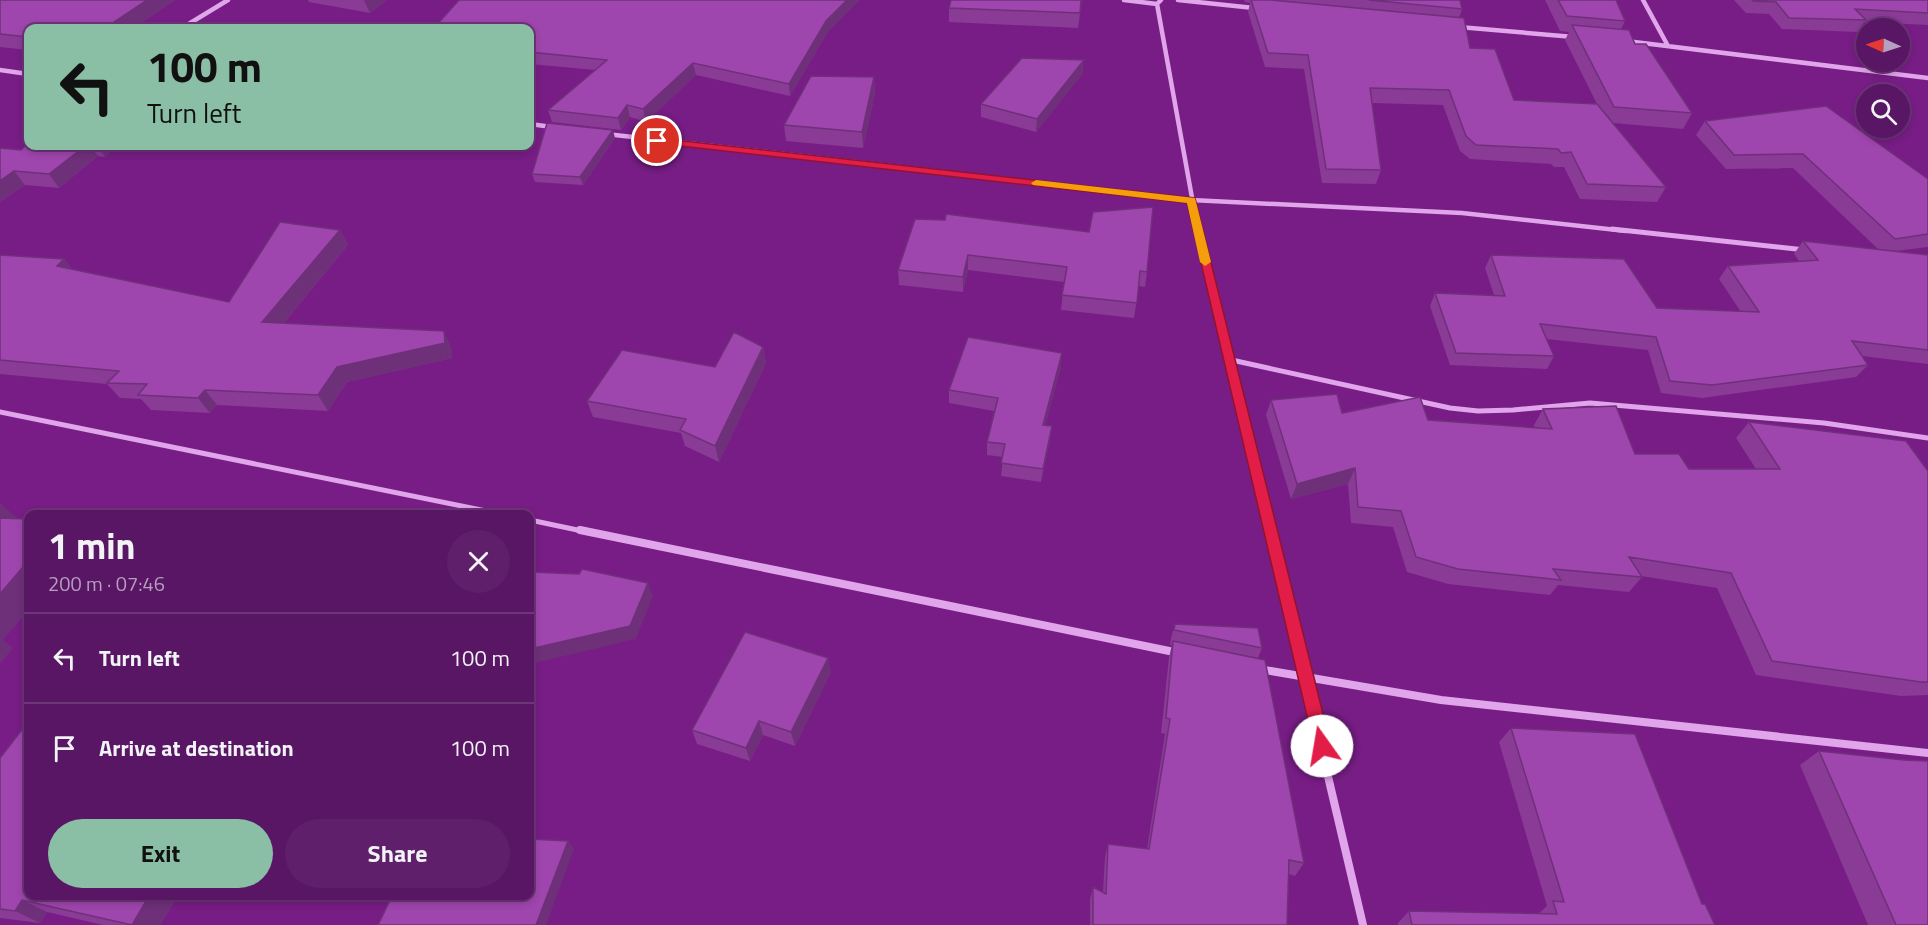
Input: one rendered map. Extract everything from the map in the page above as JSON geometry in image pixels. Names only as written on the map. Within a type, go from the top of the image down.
[{"type":"street","points":[[189,24],[228,0]]},
{"type":"street","points":[[1124,0],[1159,2],[1191,200],[1227,359],[1307,679],[1363,925]]},
{"type":"street","points":[[1178,0],[1258,9]]},
{"type":"street","points":[[1643,0],[1668,46]]},
{"type":"street","points":[[1447,27],[1583,38]]},
{"type":"street","points":[[1617,40],[1928,78]]},
{"type":"street","points":[[0,70],[24,73]]},
{"type":"street","points":[[534,124],[564,128]]},
{"type":"street","points":[[598,133],[1191,200],[1462,213],[1812,251]]},
{"type":"street","points":[[1227,359],[1469,410],[1513,410],[1590,403],[1824,423],[1928,438]]},
{"type":"street","points":[[0,412],[481,510]]},
{"type":"street","points":[[534,521],[1191,655]]},
{"type":"street","points":[[1249,667],[1307,679],[1441,700],[1928,753]]},
{"type":"building","points":[[0,0],[147,0],[111,24],[24,24],[24,37],[0,34]]},
{"type":"building","points":[[459,0],[847,0],[826,21],[789,84],[693,63],[643,109],[627,105],[618,118],[548,110],[607,60],[534,52],[534,24],[438,24]]},
{"type":"building","points":[[951,0],[1081,0],[1080,13],[949,8]]},
{"type":"building","points":[[1251,0],[1464,18],[1470,48],[1495,49],[1514,100],[1597,104],[1666,187],[1587,184],[1571,152],[1561,153],[1558,149],[1476,145],[1466,136],[1449,90],[1370,88],[1381,170],[1326,169],[1308,55],[1268,53]]},
{"type":"building","points":[[1369,0],[1460,0],[1462,9]]},
{"type":"building","points":[[1558,0],[1616,0],[1625,21],[1567,16]]},
{"type":"building","points":[[1928,0],[1928,13],[1855,9],[1864,18],[1789,18],[1776,2],[1753,1]]},
{"type":"building","points":[[1572,25],[1629,30],[1635,44],[1646,44],[1692,113],[1614,107]]},
{"type":"building","points":[[1022,58],[1084,60],[1037,119],[981,104]]},
{"type":"building","points":[[811,76],[874,77],[862,132],[784,125]]},
{"type":"building","points":[[1826,106],[1856,127],[1856,138],[1871,138],[1928,179],[1928,234],[1895,239],[1803,154],[1734,155],[1705,121]]},
{"type":"building","points":[[547,123],[613,130],[580,177],[532,174]]},
{"type":"building","points":[[24,147],[24,150],[80,150],[49,174],[14,171],[0,181],[0,148],[21,150]]},
{"type":"building","points":[[1153,207],[1147,272],[1140,271],[1137,303],[1062,295],[1067,267],[968,255],[963,277],[898,270],[915,219],[945,220],[946,214],[1089,232],[1093,212]]},
{"type":"building","points":[[280,222],[340,230],[262,322],[444,331],[445,343],[337,367],[318,395],[205,390],[198,398],[138,395],[147,384],[107,383],[119,371],[0,360],[0,255],[64,259],[57,266],[229,302]]},
{"type":"building","points":[[1803,241],[1928,255],[1928,350],[1852,341],[1868,365],[1712,385],[1670,381],[1656,337],[1540,324],[1554,356],[1456,353],[1435,293],[1505,296],[1491,255],[1624,259],[1657,308],[1759,312],[1728,266],[1818,260]]},
{"type":"building","points":[[734,332],[763,347],[715,446],[680,430],[686,419],[587,401],[622,350],[715,367]]},
{"type":"building","points":[[968,337],[1062,353],[1043,425],[1052,426],[1043,469],[1001,463],[1005,444],[987,442],[998,398],[949,390]]},
{"type":"building","points":[[1337,394],[1342,413],[1420,397],[1428,420],[1552,429],[1543,409],[1616,406],[1635,454],[1679,454],[1689,469],[1780,469],[1749,422],[1906,441],[1928,471],[1928,682],[1772,661],[1731,573],[1629,557],[1642,577],[1553,569],[1561,580],[1458,569],[1416,557],[1401,511],[1358,507],[1355,468],[1297,484],[1271,400]]},
{"type":"building","points":[[0,518],[24,519],[24,566],[0,594]]},
{"type":"building","points":[[582,569],[648,583],[630,626],[534,648],[534,572],[579,574]]},
{"type":"building","points":[[1175,624],[1258,628],[1262,648],[1174,630]]},
{"type":"building","points":[[745,632],[828,658],[791,732],[759,721],[746,748],[692,730]]},
{"type":"building","points":[[1173,641],[1265,660],[1304,863],[1289,860],[1287,925],[1093,925],[1093,887],[1106,894],[1108,844],[1149,849],[1170,719],[1166,718]]},
{"type":"building","points":[[24,727],[24,900],[147,900],[132,925],[22,900],[15,911],[0,909],[0,758]]},
{"type":"building","points":[[1511,728],[1635,734],[1702,904],[1705,904],[1715,925],[1412,925],[1409,911],[1557,914],[1553,901],[1564,902]]},
{"type":"building","points":[[1819,751],[1928,761],[1928,925],[1896,925]]},
{"type":"building","points":[[534,839],[568,841],[536,925],[378,925],[390,900],[534,900]]},
{"type":"slow traffic","points":[[1036,183],[1191,200],[1205,262]]},
{"type":"route","points":[[657,141],[1191,200],[1227,359],[1322,746]]}]
